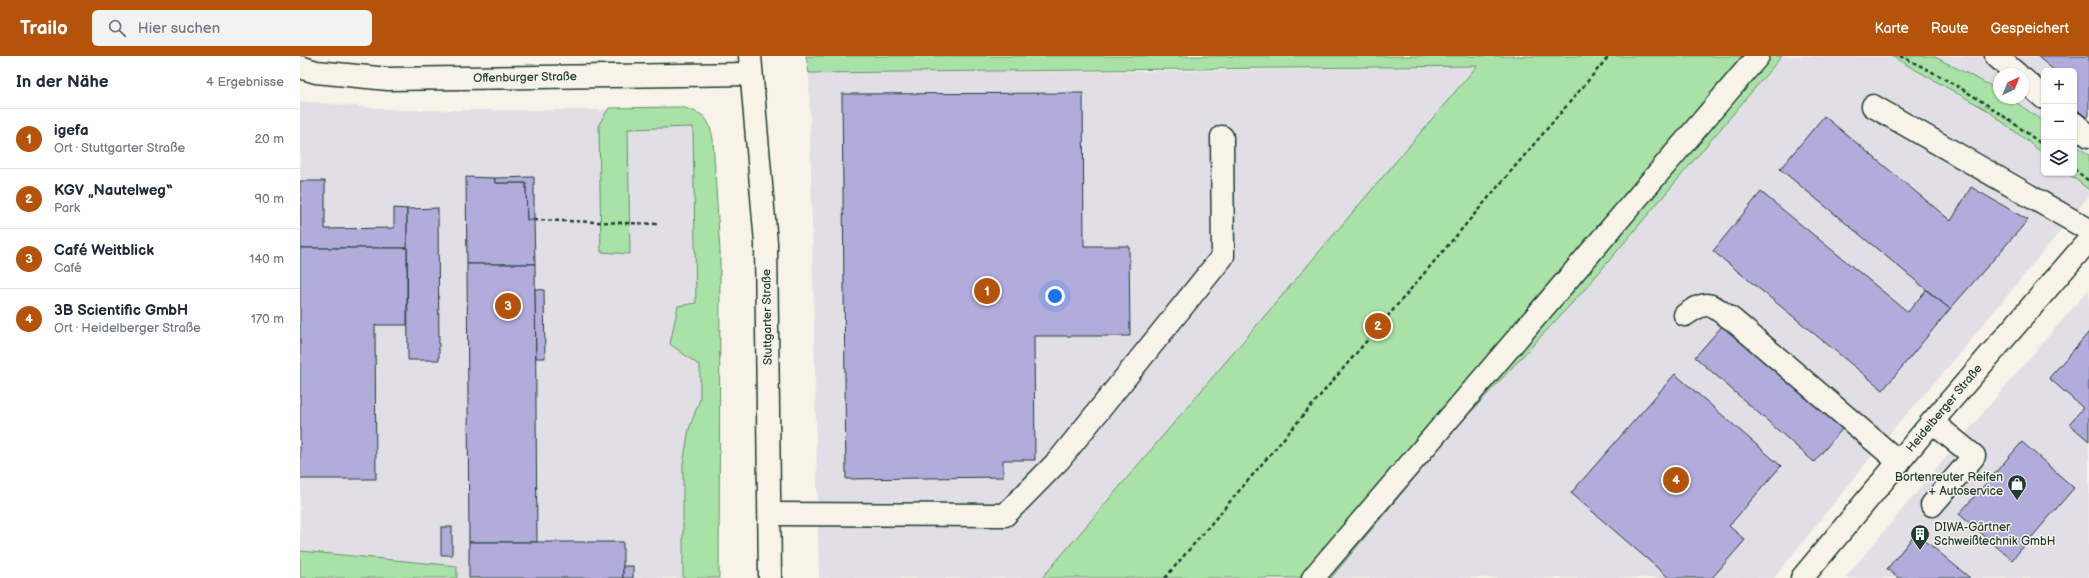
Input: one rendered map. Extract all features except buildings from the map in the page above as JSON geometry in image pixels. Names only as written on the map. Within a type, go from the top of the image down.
[{"type":"street","points":[[1313,578],[1758,56]]},
{"type":"street","points":[[1996,56],[2010,68]]},
{"type":"street","name":"Offenburger Straße","points":[[300,67],[316,72],[388,79],[750,65]]},
{"type":"street","name":"Stuttgarter Straße","points":[[750,65],[766,242],[770,578]]},
{"type":"street","points":[[2029,85],[2041,95]]},
{"type":"street","points":[[1873,106],[2088,241]]},
{"type":"street","points":[[2077,126],[2089,136]]},
{"type":"street","points":[[770,514],[1005,515],[1059,460],[1223,256],[1222,137]]},
{"type":"street","name":"Heidelberger Straße","points":[[1802,578],[1932,422],[2088,241]]},
{"type":"street","points":[[1684,315],[1700,304],[1709,304],[1733,320],[1899,462]]},
{"type":"street","points":[[1932,422],[1974,456],[1932,505]]},
{"type":"path","points":[[1165,578],[1609,56]]},
{"type":"path","points":[[1900,56],[1925,67],[1986,103],[2041,144]]},
{"type":"path","points":[[2077,172],[2089,181]]},
{"type":"path","points":[[534,220],[659,224]]},
{"type":"shaded area","points":[[1782,56],[1891,56],[1987,110],[2041,152],[2041,176],[2072,176],[2089,190],[2089,196],[1950,365],[1890,433],[1774,578],[1331,578],[1456,428],[1585,289]]},
{"type":"shaded area","points":[[1933,56],[2089,56],[2089,155],[2077,146],[2077,68],[2041,68],[2041,120],[2018,104],[2029,104],[2029,68],[1993,68],[1993,87]]},
{"type":"shaded area","points":[[1478,66],[1042,578],[819,578],[809,73],[1184,71]]},
{"type":"shaded area","points":[[300,101],[399,110],[678,110],[696,129],[703,271],[696,578],[457,578],[456,566],[300,551]]},
{"type":"shaded area","points":[[2089,289],[2089,578],[1845,578],[2003,389]]},
{"type":"green space","points":[[806,56],[1782,56],[1585,289],[1456,428],[1331,578],[1042,578],[1477,66],[809,73]]},
{"type":"green space","points":[[1891,56],[1933,56],[1993,87],[1993,104],[2018,104],[2041,120],[2041,152],[1987,110]]},
{"type":"green space","points":[[681,107],[700,114],[707,120],[713,139],[720,252],[719,578],[683,578],[683,464],[689,429],[700,399],[700,366],[670,344],[678,306],[696,303],[693,127],[628,129],[630,254],[601,252],[599,124],[609,108]]},
{"type":"green space","points":[[2077,146],[2089,155],[2089,190],[2072,176],[2077,176]]},
{"type":"green space","points":[[300,551],[457,566],[457,578],[300,578]]},
{"type":"place","name":"igefa","points":[[987,291]]},
{"type":"place","name":"Café Weitblick","points":[[508,306]]},
{"type":"place","name":"KGV „Nautelweg“","points":[[1378,326]]},
{"type":"place","name":"3B Scientific GmbH","points":[[1676,480]]},
{"type":"place","name":"Bortenreuter Reifen + Autoservice","points":[[2017,501]]},
{"type":"place","name":"DIWA-Gärtner Schweißtechnik GmbH","points":[[1920,551]]}]
